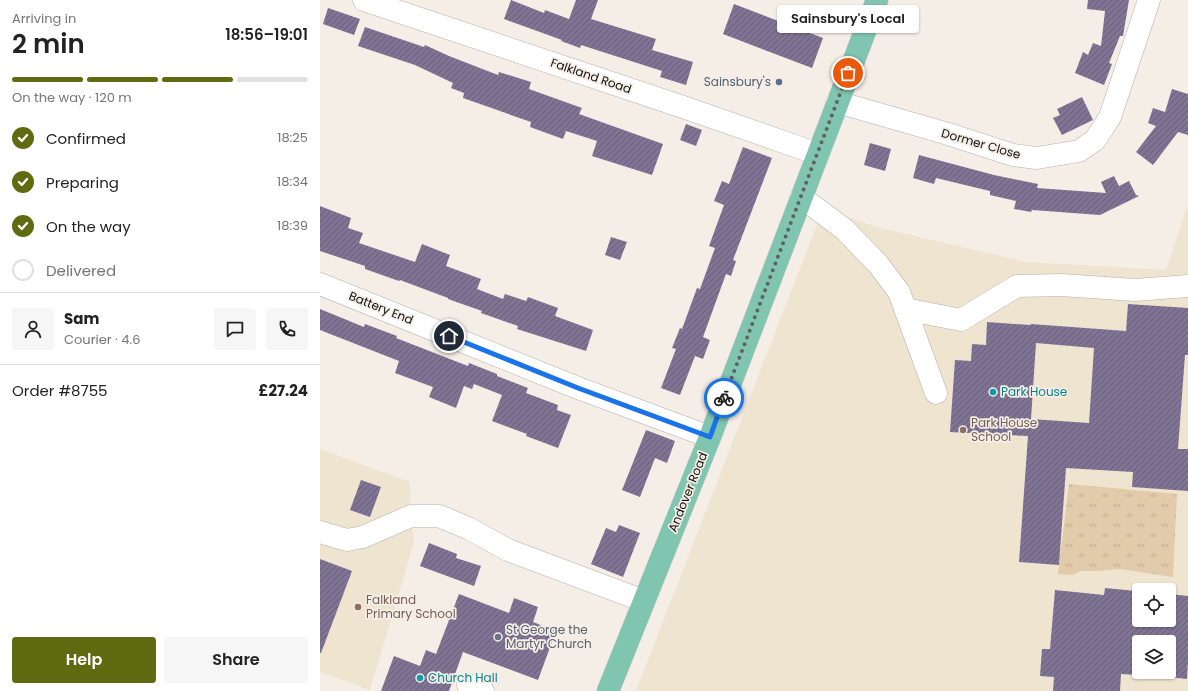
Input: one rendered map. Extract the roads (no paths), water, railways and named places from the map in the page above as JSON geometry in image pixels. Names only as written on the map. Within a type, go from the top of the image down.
[{"type":"main road","name":"Andover Road","points":[[608,691],[710,437],[877,0]]},
{"type":"street","name":"Falkland Road","points":[[364,0],[818,154]]},
{"type":"street","name":"Dormer Close","points":[[837,102],[945,133],[1013,156],[1037,158],[1079,150],[1095,140],[1110,117],[1149,0]]},
{"type":"street","points":[[801,196],[844,229],[878,264],[899,292],[936,393]]},
{"type":"street","name":"Battery End","points":[[320,284],[578,388],[710,437]]},
{"type":"street","points":[[905,309],[961,320],[1017,286],[1061,285],[1135,290],[1188,286]]},
{"type":"street","points":[[320,532],[347,540],[363,537],[411,516],[439,516],[468,528],[508,550],[644,601]]},
{"type":"place","name":"Sainsbury's Local","points":[[848,73]]},
{"type":"place","name":"Sainsbury's","points":[[779,82]]},
{"type":"place","name":"Park House","points":[[993,392]]},
{"type":"place","name":"Park House School","points":[[963,430]]},
{"type":"place","name":"Falkland Primary School","points":[[358,607]]},
{"type":"place","name":"St George the Martyr Church","points":[[498,637]]},
{"type":"place","name":"Church Hall","points":[[420,678]]}]
